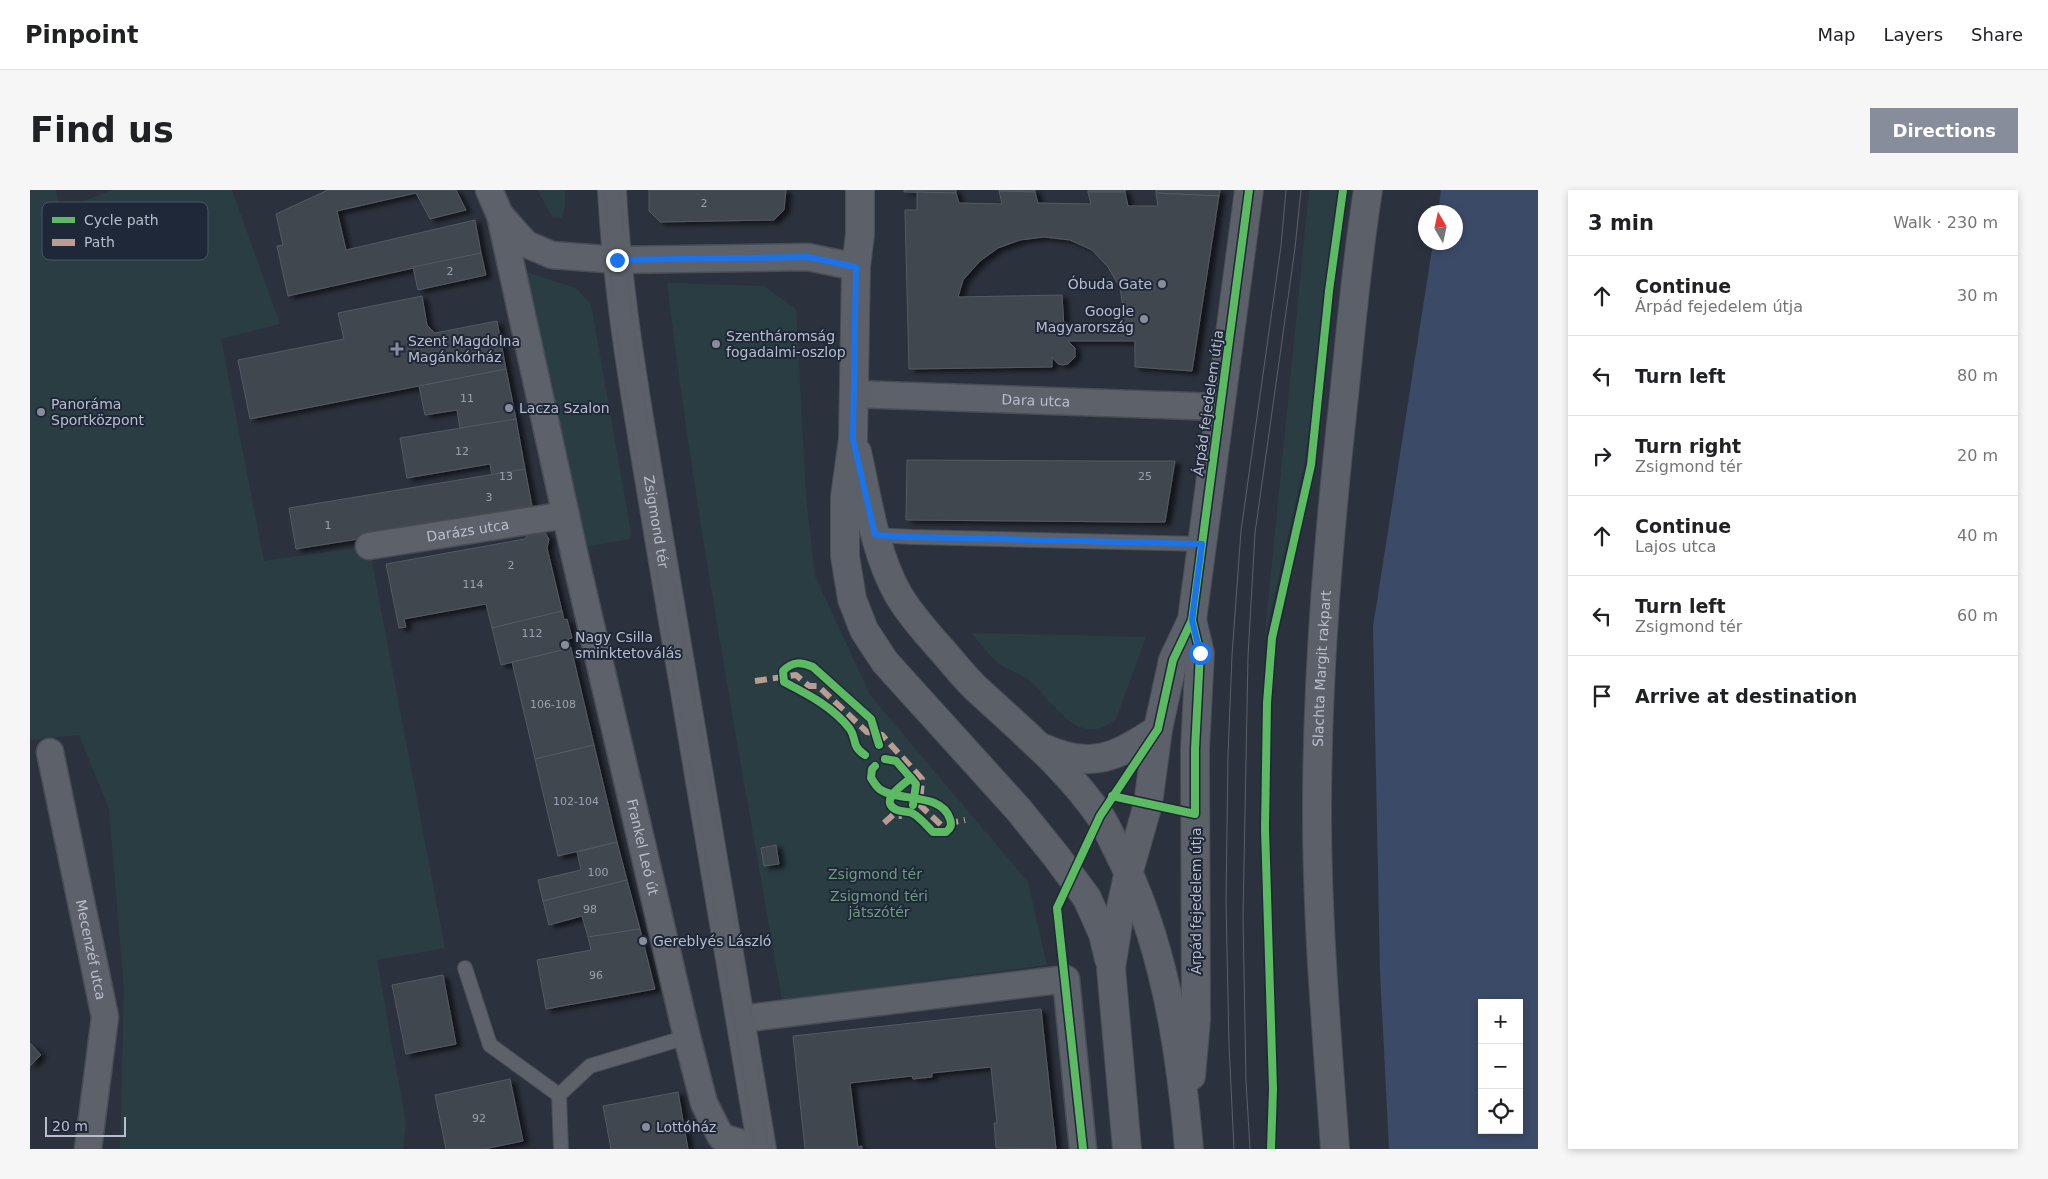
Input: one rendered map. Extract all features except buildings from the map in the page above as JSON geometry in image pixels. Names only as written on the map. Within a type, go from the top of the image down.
[{"type":"main road","name":"Zsigmond tér","points":[[612,190],[623,317],[762,1149]]},
{"type":"main road","points":[[860,190],[860,234],[856,267],[853,439],[845,498],[845,556],[852,599],[864,630],[886,662],[1018,810],[1089,901],[1103,934],[1111,968]]},
{"type":"main road","name":"Árpád fejedelem útja","points":[[1127,1149],[1111,968],[1118,917],[1148,804],[1158,730],[1173,660],[1192,620],[1219,407],[1250,190]]},
{"type":"main road","name":"Slachta Margit rakpart","points":[[1335,1149],[1322,972],[1317,812],[1320,670],[1337,462],[1368,190]]},
{"type":"main road","points":[[853,439],[875,535],[882,559],[898,594],[923,628],[978,691],[1040,746],[1100,816],[1129,872]]},
{"type":"main road","name":"Árpád fejedelem útja","points":[[1187,1122],[1196,1020],[1195,749],[1200,653],[1192,620]]},
{"type":"main road","points":[[1040,746],[1061,757],[1084,760],[1106,758],[1134,746],[1158,730]]},
{"type":"main road","name":"Árpád fejedelem útja","points":[[1129,872],[1150,924],[1163,975],[1174,1031],[1189,1149]]},
{"type":"street","points":[[489,190],[500,215],[566,515]]},
{"type":"street","points":[[500,215],[526,244],[552,254],[617,260],[808,257],[856,267]]},
{"type":"street","name":"Dara utca","points":[[854,394],[1219,407]]},
{"type":"street","name":"Darázs utca","points":[[369,546],[566,515]]},
{"type":"street","name":"Frankel Leó út","points":[[566,515],[704,1104],[721,1137],[757,1149]]},
{"type":"street","name":"Mecenzéf utca","points":[[50,752],[105,1017],[84,1148]]},
{"type":"street","points":[[741,1019],[1066,979],[1083,1149]]},
{"type":"lane","points":[[875,535],[1202,544]]},
{"type":"lane","points":[[465,968],[490,1045],[559,1096]]},
{"type":"lane","points":[[561,1149],[559,1096],[590,1066],[687,1037]]},
{"type":"green space","points":[[30,190],[56,190],[58,202],[42,202],[42,260],[208,260],[208,202],[82,202],[112,190],[232,190],[280,324],[221,339],[264,561],[369,546],[445,948],[377,960],[406,1124],[403,1149],[120,1149],[124,989],[109,809],[79,735],[30,740]]},
{"type":"green space","points":[[537,190],[565,190],[565,206],[562,218],[553,218]]},
{"type":"green space","points":[[1309,190],[1339,190],[1305,461],[1264,642]]},
{"type":"green space","points":[[520,270],[576,288],[591,304],[631,533],[629,539],[584,547]]},
{"type":"green space","name":"Zsigmond tér","points":[[667,283],[764,286],[796,309],[806,496],[815,576],[870,695],[1028,882],[1047,965],[782,1000],[705,553]]},
{"type":"green space","points":[[971,633],[1146,637],[1116,719],[1103,727],[1090,729],[1079,727],[1068,720],[1027,678],[996,661]]},
{"type":"water","points":[[1441,190],[1538,190],[1538,1149],[1389,1149],[1380,972],[1373,627],[1432,250],[1463,250],[1463,205],[1439,205]]},
{"type":"tram line","points":[[605,190],[612,290],[625,389],[756,1149]]},
{"type":"tram line","points":[[620,190],[631,310],[661,510],[752,1018],[768,1149]]},
{"type":"tram line","points":[[1234,1149],[1229,1045],[1226,902],[1228,756],[1232,655],[1241,531],[1281,246],[1286,190]]},
{"type":"tram line","points":[[1250,1149],[1246,1081],[1243,917],[1248,656],[1255,533],[1295,248],[1301,190]]},
{"type":"marked path","points":[[755,681],[796,675],[809,686],[818,686],[867,732],[882,735],[922,779],[920,805],[941,825],[965,820]]},
{"type":"marked path","points":[[884,823],[893,815],[902,816]]},
{"type":"cycle path","points":[[1083,1149],[1057,908],[1100,816],[1158,729],[1173,660],[1192,620],[1249,190]]},
{"type":"cycle path","points":[[1271,1149],[1273,1089],[1265,829],[1267,703],[1272,638],[1311,465],[1329,291],[1343,190]]},
{"type":"cycle path","points":[[1112,796],[1195,814],[1195,749],[1200,653],[1192,620]]},
{"type":"cycle path","points":[[865,755],[858,749],[850,729],[843,721],[820,702],[784,682],[783,671],[790,665],[797,663],[813,667],[871,719],[879,745]]},
{"type":"cycle path","points":[[885,759],[896,761],[916,784],[913,805]]},
{"type":"cycle path","points":[[875,766],[872,769],[871,778],[881,790],[889,794],[899,796],[929,801],[945,810],[951,823],[950,828],[946,832],[933,832],[915,815],[910,812],[897,810],[892,806],[890,802],[891,798],[894,793],[911,778]]},
{"type":"place","name":"Óbuda Gate","points":[[1162,284]]},
{"type":"place","name":"Google Magyarország","points":[[1144,319]]},
{"type":"place","name":"Szentháromság fogadalmi-oszlop","points":[[716,344]]},
{"type":"place","name":"Szent Magdolna Magánkórház","points":[[397,349]]},
{"type":"place","name":"Lacza Szalon","points":[[509,408]]},
{"type":"place","name":"Panoráma Sportközpont","points":[[41,412]]},
{"type":"place","name":"Nagy Csilla sminktetoválás","points":[[565,645]]},
{"type":"place","name":"Gereblyés László","points":[[643,941]]},
{"type":"place","name":"Lottóház","points":[[646,1127]]},
{"type":"route","points":[[617,260],[808,257],[856,267],[853,439],[875,535],[1202,544],[1192,620],[1200,653]]},
{"type":"park label","name":"Zsigmond téri játszótér","points":[[879,904]]}]
